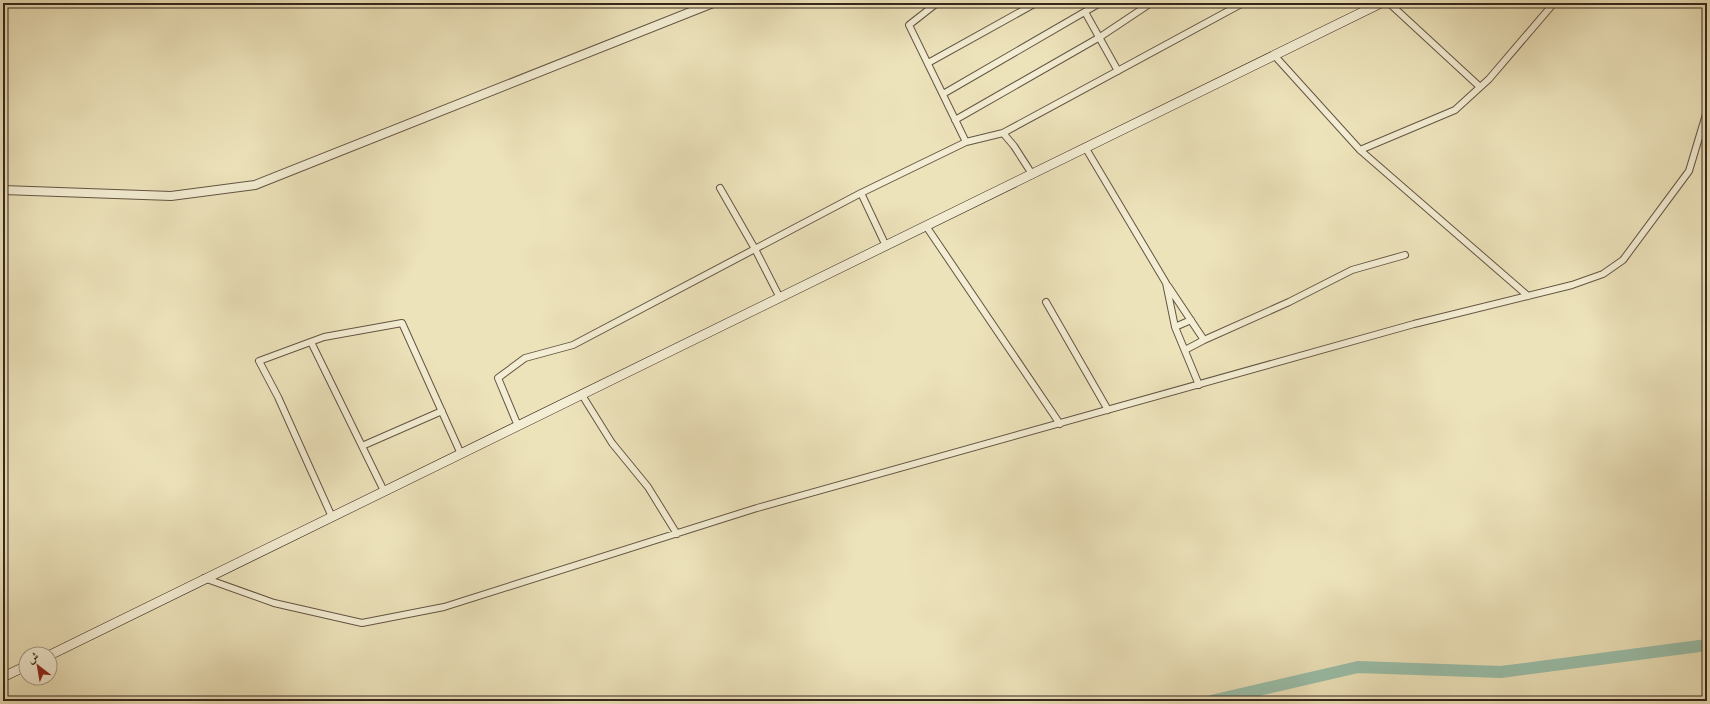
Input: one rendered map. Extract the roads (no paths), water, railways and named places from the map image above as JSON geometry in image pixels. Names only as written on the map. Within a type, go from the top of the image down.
[{"type":"main road","points":[[58,651],[204,578],[582,395],[1381,3]]},
{"type":"main road","points":[[3,677],[18,670]]},
{"type":"street","points":[[3,190],[171,196],[255,185],[713,3]]},
{"type":"street","points":[[937,3],[909,25],[966,142]]},
{"type":"street","points":[[928,63],[1036,3]]},
{"type":"street","points":[[943,94],[1100,3]]},
{"type":"street","points":[[955,120],[1100,37],[1152,3]]},
{"type":"street","points":[[518,426],[498,378],[525,358],[573,345],[861,193],[966,142],[1003,133],[1243,3]]},
{"type":"street","points":[[1389,3],[1480,87]]},
{"type":"street","points":[[1360,150],[1456,110],[1489,79],[1554,3]]},
{"type":"street","points":[[1085,12],[1118,71]]},
{"type":"street","points":[[1274,55],[1360,150],[1528,296]]},
{"type":"street","points":[[204,578],[274,603],[362,623],[444,607],[757,508],[1414,324],[1572,285],[1603,274],[1623,260],[1689,171],[1707,111]]},
{"type":"street","points":[[1003,133],[1014,146],[1032,174]]},
{"type":"street","points":[[1085,147],[1166,283],[1204,340]]},
{"type":"street","points":[[720,188],[756,249],[780,298]]},
{"type":"street","points":[[861,193],[886,246]]},
{"type":"street","points":[[926,226],[1060,424]]},
{"type":"street","points":[[1185,350],[1289,302],[1352,270],[1405,254]]},
{"type":"street","points":[[1166,283],[1175,327],[1199,385]]},
{"type":"street","points":[[1046,302],[1108,410]]},
{"type":"street","points":[[1175,327],[1191,320]]},
{"type":"street","points":[[332,517],[278,397],[259,361],[324,337],[402,323],[461,454]]},
{"type":"street","points":[[311,342],[384,491]]},
{"type":"street","points":[[582,395],[612,443],[648,486],[677,534]]},
{"type":"street","points":[[362,446],[442,411]]},
{"type":"waterway","points":[[1211,701],[1358,667],[1501,672],[1707,645]]}]
